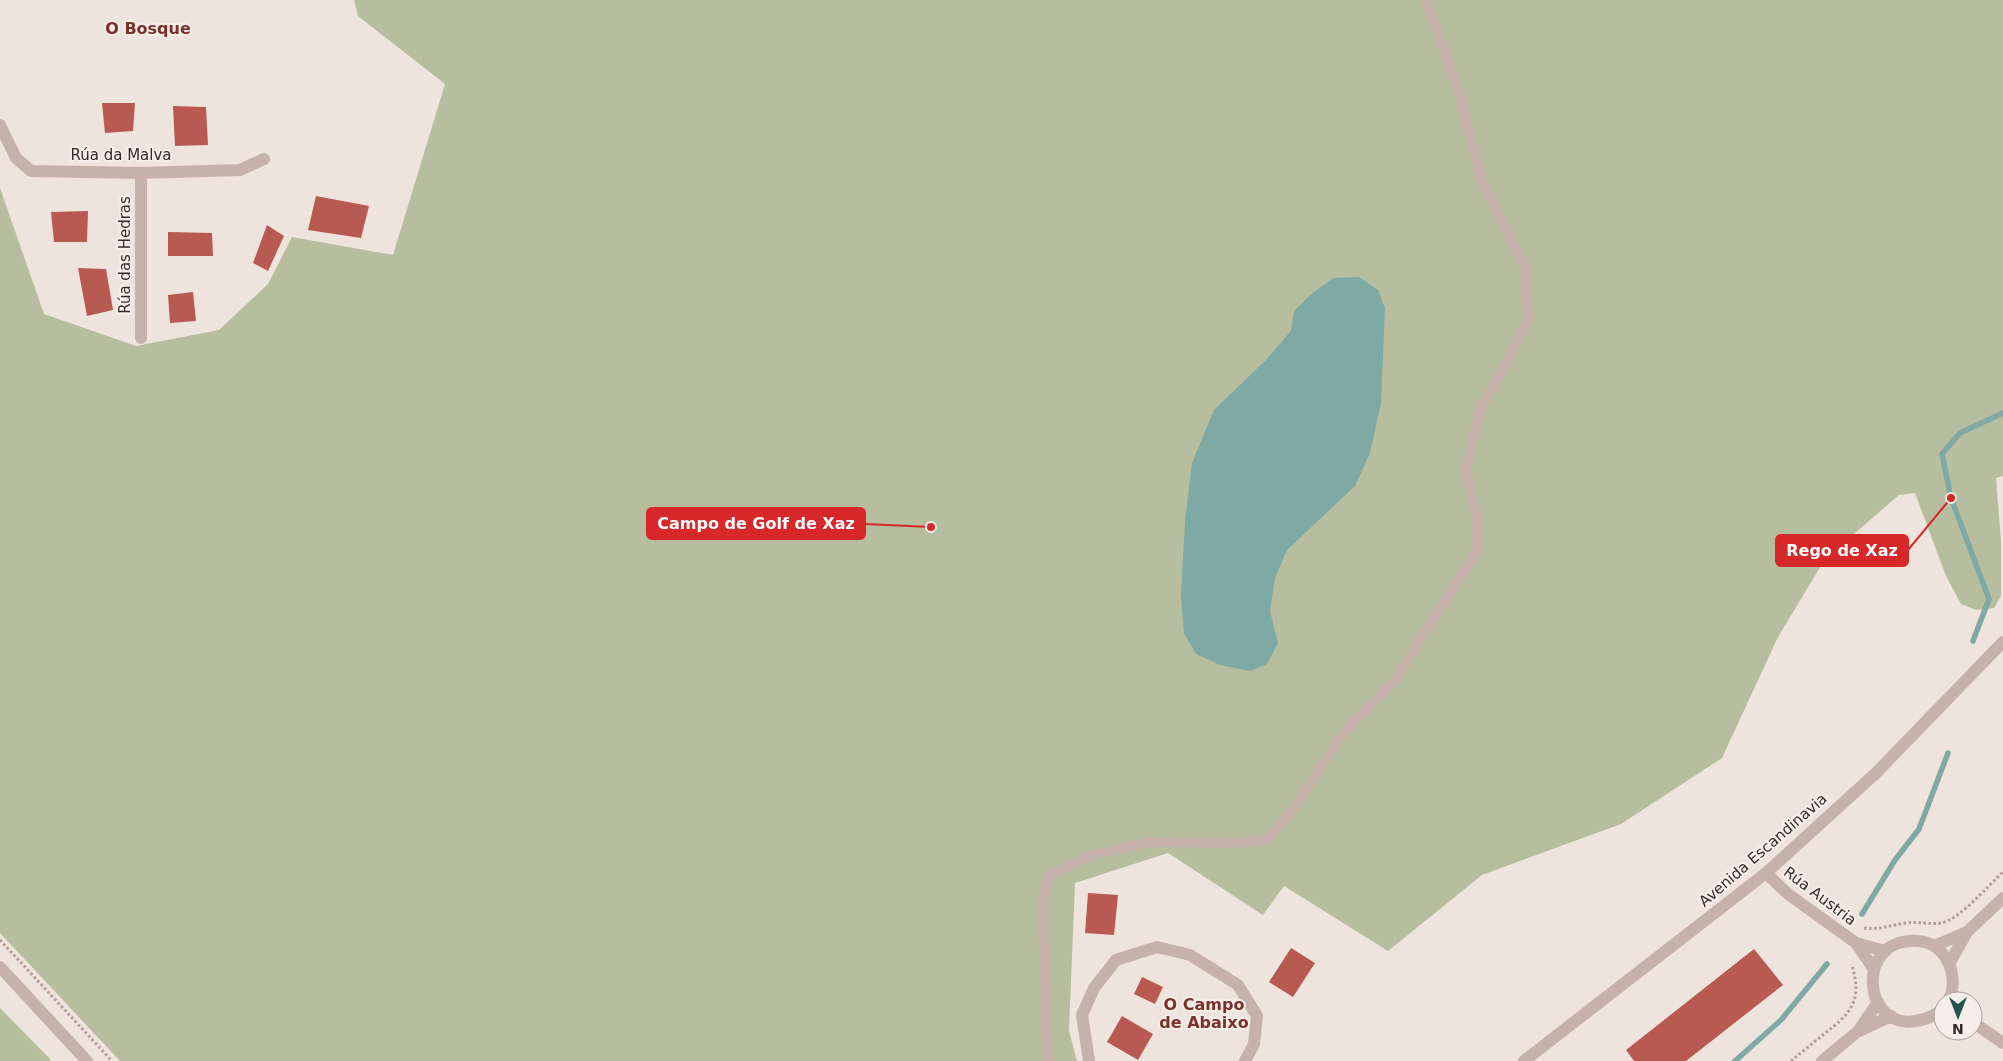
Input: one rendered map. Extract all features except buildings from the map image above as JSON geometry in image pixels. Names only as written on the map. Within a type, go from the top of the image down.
[{"type":"street","name":"Rúa da Malva","points":[[0,126],[16,158],[31,171],[141,173],[240,170],[264,159]]},
{"type":"street","name":"Rúa das Hedras","points":[[141,173],[142,338]]},
{"type":"street","name":"Avenida Escandinavia","points":[[1524,1061],[1766,873],[1876,773],[2003,642]]},
{"type":"street","name":"Rúa Austria","points":[[1766,873],[1788,894],[1856,943],[1874,969]]},
{"type":"street","points":[[1949,964],[1967,932],[2003,898]]},
{"type":"street","points":[[1934,946],[1967,932]]},
{"type":"street","points":[[1933,1016],[1911,1022],[1891,1016],[1884,1010],[1878,1002],[1872,987],[1872,976],[1878,958],[1898,942],[1908,940],[1921,941],[1934,946],[1941,951],[1949,964],[1953,979],[1952,991]]},
{"type":"street","name":"Rúa Austria","points":[[1856,943],[1885,951]]},
{"type":"street","points":[[1089,1061],[1082,1015],[1094,988],[1116,960],[1157,947],[1190,955],[1238,984],[1257,1016],[1254,1044],[1245,1061]]},
{"type":"street","points":[[0,966],[87,1061]]},
{"type":"street","points":[[1857,1032],[1878,1002]]},
{"type":"street","points":[[1822,1061],[1857,1032],[1891,1016]]},
{"type":"street","points":[[1983,1029],[2003,1043]]},
{"type":"lane","points":[[1048,1061],[1042,902],[1049,876],[1092,855],[1149,842],[1235,843],[1268,838],[1293,809],[1343,733],[1395,680],[1476,552],[1477,520],[1466,470],[1480,409],[1506,364],[1528,320],[1526,271],[1482,181],[1457,86],[1426,0]]},
{"type":"path","points":[[1856,927],[1876,930],[1906,923],[1943,923],[1950,920],[1970,904],[2003,872]]},
{"type":"path","points":[[0,940],[112,1061]]},
{"type":"path","points":[[1791,1061],[1842,1021],[1850,1012],[1856,989],[1855,975],[1850,960]]},
{"type":"green space","points":[[354,0],[2003,0],[2003,476],[1996,478],[2001,541],[2001,596],[1994,608],[1976,610],[1961,604],[1946,576],[1915,493],[1899,495],[1825,559],[1778,637],[1722,758],[1621,824],[1482,875],[1388,951],[1284,886],[1263,915],[1168,853],[1075,883],[1069,1031],[1077,1061],[120,1061],[0,933],[0,188],[44,314],[136,346],[219,330],[268,284],[292,237],[393,255],[445,84],[358,16]]},
{"type":"green space","points":[[0,1008],[49,1058],[51,1061],[0,1061]]},
{"type":"water","points":[[1359,277],[1378,290],[1385,308],[1381,403],[1370,453],[1355,486],[1287,550],[1275,578],[1270,611],[1278,643],[1267,664],[1250,671],[1220,665],[1196,654],[1184,633],[1181,596],[1185,521],[1192,463],[1214,410],[1266,360],[1291,331],[1294,311],[1309,296],[1333,278]]},
{"type":"waterway","points":[[1973,641],[1989,599],[1951,498],[1942,454],[1960,433],[2003,413]]},
{"type":"waterway","points":[[1862,914],[1895,860],[1919,829],[1948,753]]},
{"type":"waterway","points":[[1735,1061],[1781,1020],[1827,964]]},
{"type":"place","name":"Rego de Xaz","points":[[1951,498]]},
{"type":"place","name":"Campo de Golf de Xaz","points":[[931,527]]},
{"type":"district","name":"O Bosque","points":[[148,28]]},
{"type":"district","name":"O Campo de Abaixo","points":[[1204,1013]]}]
